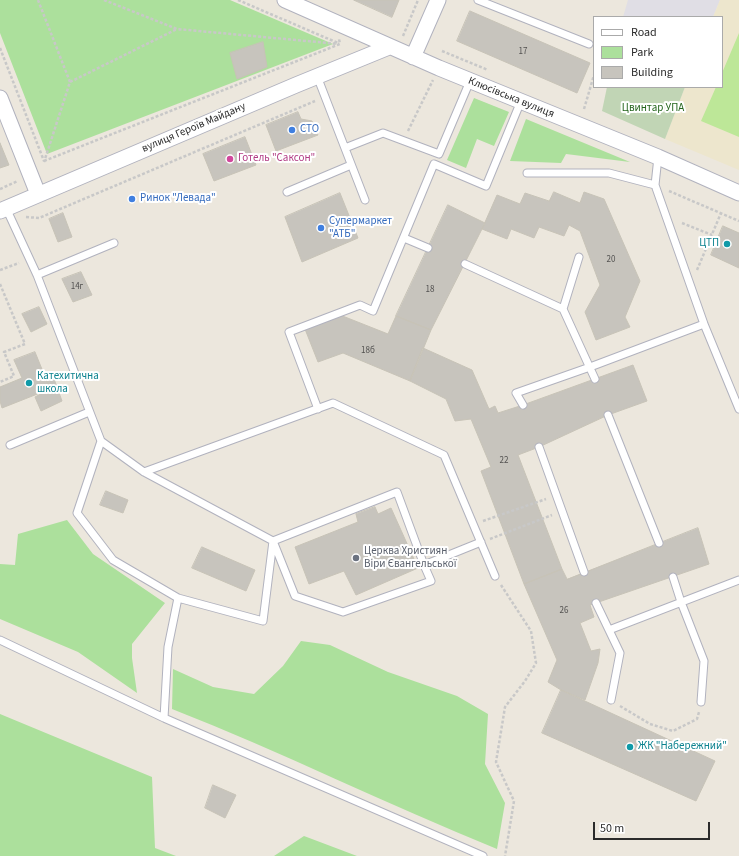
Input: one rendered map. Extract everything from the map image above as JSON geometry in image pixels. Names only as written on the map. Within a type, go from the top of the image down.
[{"type":"street","name":"Клюсівська вулиця","points":[[285,0],[438,68],[658,157],[739,193]]},
{"type":"street","points":[[413,57],[438,0]]},
{"type":"street","name":"вулиця Героїв Майдану","points":[[5,212],[38,194],[389,47]]},
{"type":"street","points":[[0,98],[38,194]]},
{"type":"lane","points":[[478,0],[589,44]]},
{"type":"lane","points":[[317,76],[365,200]]},
{"type":"lane","points":[[345,148],[383,133],[439,154],[470,81]]},
{"type":"lane","points":[[318,409],[289,332],[360,305],[373,311],[434,164],[486,186],[522,102]]},
{"type":"lane","points":[[658,157],[655,185],[704,324],[739,409]]},
{"type":"lane","points":[[287,192],[351,165]]},
{"type":"lane","points":[[527,173],[608,173],[655,185]]},
{"type":"lane","points":[[5,212],[37,275],[101,441],[144,472],[272,541],[294,596],[343,612],[430,581],[397,492],[272,541]]},
{"type":"lane","points":[[404,238],[428,248]]},
{"type":"lane","points":[[37,275],[114,243]]},
{"type":"lane","points":[[563,309],[579,257]]},
{"type":"lane","points":[[465,264],[563,309],[595,379]]},
{"type":"lane","points":[[523,405],[516,393],[704,324]]},
{"type":"lane","points":[[144,472],[333,403],[444,455],[495,576]]},
{"type":"lane","points":[[10,445],[89,412]]},
{"type":"lane","points":[[608,415],[659,543]]},
{"type":"lane","points":[[101,441],[77,513],[113,560],[178,598],[263,621],[272,541]]},
{"type":"lane","points":[[539,447],[584,572]]},
{"type":"lane","points":[[424,565],[481,542]]},
{"type":"lane","points":[[673,577],[704,661],[701,702]]},
{"type":"lane","points":[[609,630],[739,580]]},
{"type":"lane","points":[[164,718],[168,647],[178,598]]},
{"type":"lane","points":[[596,603],[620,653],[611,700]]},
{"type":"lane","points":[[0,640],[164,718],[483,856]]},
{"type":"path","points":[[38,0],[70,82],[44,161]]},
{"type":"path","points":[[104,0],[177,29],[340,44]]},
{"type":"path","points":[[238,0],[340,44]]},
{"type":"path","points":[[403,36],[418,0]]},
{"type":"path","points":[[337,22],[340,44]]},
{"type":"path","points":[[70,82],[177,29]]},
{"type":"path","points":[[44,161],[340,44]]},
{"type":"path","points":[[0,48],[44,161]]},
{"type":"path","points":[[404,140],[445,52]]},
{"type":"path","points":[[584,109],[593,78]]},
{"type":"path","points":[[5,212],[39,218],[325,97]]},
{"type":"path","points":[[655,185],[739,220]]},
{"type":"path","points":[[690,285],[721,213]]},
{"type":"path","points":[[682,223],[712,235]]},
{"type":"path","points":[[0,270],[29,260]]},
{"type":"path","points":[[0,284],[25,344],[4,352],[14,376],[0,382]]},
{"type":"path","points":[[473,524],[556,495]]},
{"type":"path","points":[[481,542],[562,511]]},
{"type":"path","points":[[495,576],[531,631],[536,663],[525,681],[505,707],[496,762],[514,801],[505,856]]},
{"type":"path","points":[[611,700],[650,724],[673,731],[697,719],[701,702]]},
{"type":"shaded area","points":[[628,0],[720,0],[713,16],[623,16]]},
{"type":"shaded area","points":[[720,0],[739,0],[739,170],[665,139],[685,88],[723,88],[723,16],[713,16]]},
{"type":"green space","points":[[0,0],[230,0],[333,44],[47,154],[0,33]]},
{"type":"green space","points":[[739,33],[739,137],[701,121],[716,88],[723,88],[723,71]]},
{"type":"green space","name":"Цвинтар УПА","points":[[607,88],[685,88],[665,139],[602,111]]},
{"type":"green space","points":[[474,98],[509,112],[494,146],[477,139],[466,168],[447,160]]},
{"type":"green space","points":[[526,119],[630,162],[566,154],[561,163],[510,161]]},
{"type":"green space","points":[[67,520],[93,554],[165,603],[132,644],[132,658],[137,693],[78,652],[0,619],[0,564],[15,565],[18,534]]},
{"type":"green space","points":[[301,641],[330,645],[388,672],[457,696],[488,714],[485,764],[505,803],[497,849],[416,815],[254,743],[172,709],[173,669],[213,687],[254,694],[283,666]]},
{"type":"green space","points":[[0,714],[152,777],[155,848],[176,856],[0,856]]},
{"type":"green space","points":[[304,836],[357,856],[274,856]]},
{"type":"building","points":[[354,0],[399,0],[392,17]]},
{"type":"building","points":[[470,11],[590,63],[577,93],[457,41]]},
{"type":"building","points":[[263,42],[267,67],[237,79],[230,53]]},
{"type":"building","name":"СТО","points":[[298,112],[301,119],[312,121],[318,135],[276,151],[266,125]]},
{"type":"building","name":"Готель \"Саксон\"","points":[[245,137],[256,165],[214,181],[203,154]]},
{"type":"building","points":[[0,143],[9,165],[0,168]]},
{"type":"building","points":[[554,192],[580,203],[584,192],[604,199],[640,281],[625,317],[630,327],[596,340],[585,312],[600,285],[580,231],[569,225],[564,236],[539,227],[534,238],[511,229],[507,239],[482,229],[497,195],[520,204],[525,193],[549,201]]},
{"type":"building","name":"Супермаркет \"АТБ\"","points":[[340,193],[358,238],[302,262],[285,217]]},
{"type":"building","points":[[448,205],[485,223],[431,330],[396,316]]},
{"type":"building","points":[[63,213],[72,237],[58,242],[49,219]]},
{"type":"building","name":"ЦТП","points":[[723,226],[739,233],[739,268],[711,255]]},
{"type":"building","points":[[81,272],[92,295],[73,302],[62,279]]},
{"type":"building","points":[[39,307],[47,324],[31,332],[22,314]]},
{"type":"building","points":[[340,315],[388,334],[396,316],[431,330],[410,381],[343,353],[318,362],[305,329]]},
{"type":"building","points":[[423,348],[472,370],[489,409],[495,406],[498,413],[633,365],[647,401],[608,415],[539,447],[518,455],[562,569],[524,584],[481,471],[491,467],[471,419],[455,421],[446,399],[410,381]]},
{"type":"building","name":"Катехитична школа","points":[[35,352],[50,389],[2,408],[0,401],[0,387],[22,378],[14,360]]},
{"type":"building","points":[[53,376],[62,401],[41,411],[35,397],[50,389],[46,379]]},
{"type":"building","points":[[106,491],[128,500],[123,513],[100,505]]},
{"type":"building","name":"Церква Християн Віри Євангельської","points":[[375,507],[378,514],[391,508],[418,568],[356,595],[344,571],[309,584],[295,547],[358,522],[356,514]]},
{"type":"building","points":[[698,528],[709,564],[590,605],[594,617],[580,623],[591,651],[600,649],[598,663],[585,700],[561,690],[548,682],[557,660],[524,584],[562,569],[567,579]]},
{"type":"building","points":[[202,547],[255,570],[246,591],[192,568]]},
{"type":"building","name":"ЖК \"Набережний\"","points":[[561,690],[715,761],[696,801],[542,733]]},
{"type":"building","points":[[213,785],[236,795],[225,818],[205,808]]},
{"type":"place","name":"СТО","points":[[292,130]]},
{"type":"place","name":"Готель \"Саксон\"","points":[[230,159]]},
{"type":"place","name":"Ринок \"Левада\"","points":[[132,199]]},
{"type":"place","name":"Супермаркет \"АТБ\"","points":[[321,228]]},
{"type":"place","name":"ЦТП","points":[[727,244]]},
{"type":"place","name":"Катехитична школа","points":[[29,383]]},
{"type":"place","name":"Церква Християн Віри Євангельської","points":[[356,558]]},
{"type":"place","name":"ЖК \"Набережний\"","points":[[630,747]]}]
